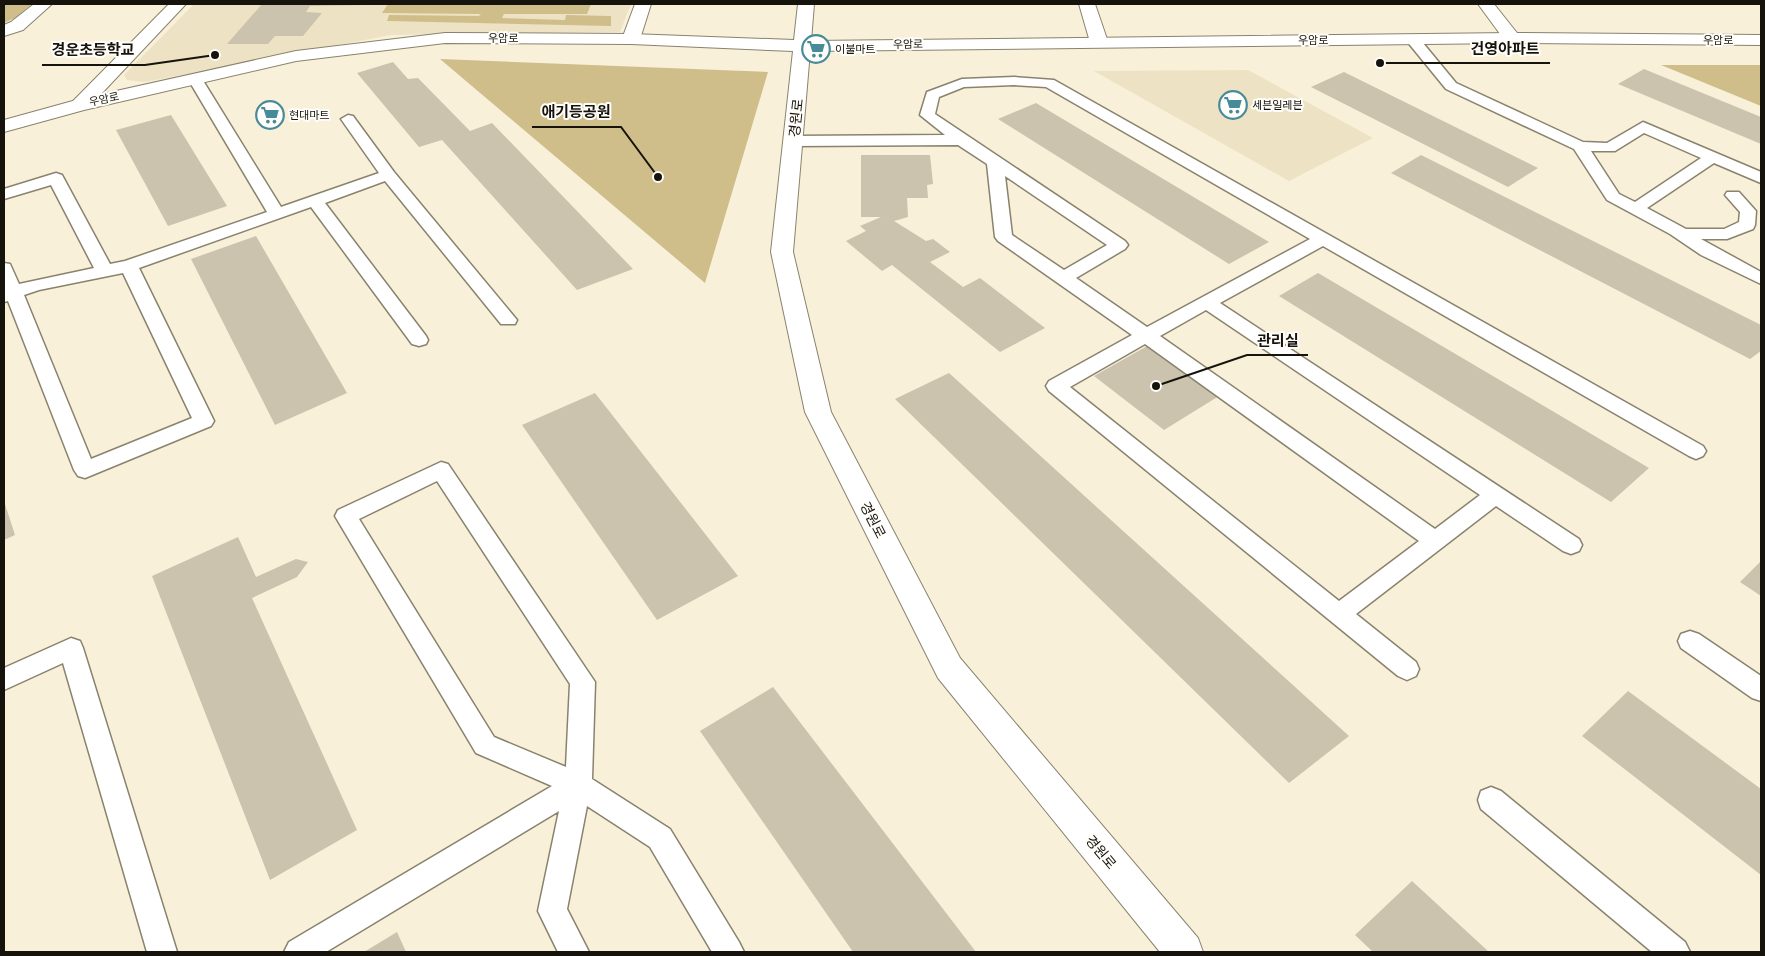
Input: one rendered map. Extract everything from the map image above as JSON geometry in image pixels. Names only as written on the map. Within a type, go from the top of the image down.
[{"type":"street","points":[[4,31],[17,26],[44,4]]},
{"type":"street","points":[[80,105],[178,4]]},
{"type":"street","points":[[631,39],[643,4]]},
{"type":"street","name":"경원로","points":[[806,4],[804,46],[782,252],[818,412],[949,668],[1184,952]]},
{"type":"street","points":[[1087,4],[1099,42]]},
{"type":"street","points":[[1486,4],[1512,38]]},
{"type":"street","name":"우암로","points":[[4,126],[80,105],[296,56],[445,38],[631,39],[804,46],[1512,38],[1761,40]]},
{"type":"lane","points":[[1413,40],[1451,86],[1580,146],[1610,148],[1643,127],[1761,178]]},
{"type":"lane","points":[[195,79],[277,214]]},
{"type":"lane","points":[[1065,277],[1119,245],[961,140],[927,115],[932,95],[962,82],[1014,81],[1049,83],[1696,451]]},
{"type":"lane","points":[[348,118],[388,175],[508,320]]},
{"type":"lane","points":[[793,141],[961,140]]},
{"type":"lane","points":[[1580,146],[1613,197],[1683,234],[1707,251],[1761,279]]},
{"type":"lane","points":[[1636,209],[1713,157]]},
{"type":"lane","points":[[995,163],[1004,237],[1065,277],[1435,541]]},
{"type":"lane","points":[[8,294],[35,285],[129,266],[388,175]]},
{"type":"lane","points":[[4,194],[56,178],[105,271]]},
{"type":"lane","points":[[1683,234],[1727,234],[1747,225],[1748,211],[1733,195]]},
{"type":"lane","points":[[315,200],[420,340]]},
{"type":"lane","points":[[1322,239],[1056,386],[1407,668]]},
{"type":"lane","points":[[4,268],[8,294],[85,470],[204,421],[129,266]]},
{"type":"lane","points":[[1206,302],[1571,545]]},
{"type":"lane","points":[[574,952],[552,911],[578,785],[583,682],[441,470],[346,516],[485,745],[578,785],[660,838],[730,952]]},
{"type":"lane","points":[[1339,614],[1496,495]]},
{"type":"lane","points":[[1690,641],[1761,690]]},
{"type":"lane","points":[[4,679],[71,648],[162,952]]},
{"type":"lane","points":[[299,952],[578,785]]},
{"type":"lane","points":[[1491,800],[1674,952]]},
{"type":"shaded area","points":[[4,4],[32,4],[15,18],[4,23]]},
{"type":"shaded area","points":[[194,4],[631,4],[620,32],[391,35],[145,82],[127,80],[124,75]]},
{"type":"shaded area","points":[[388,4],[591,4],[587,14],[504,14],[502,18],[565,20],[566,15],[611,16],[611,26],[387,21],[389,15],[479,16],[481,14],[382,13]]},
{"type":"shaded area","points":[[440,59],[768,72],[705,283]]},
{"type":"shaded area","points":[[1661,65],[1761,65],[1761,106]]},
{"type":"shaded area","name":"세븐일레븐","points":[[1248,70],[1373,138],[1289,181],[1094,71]]},
{"type":"building","points":[[262,4],[367,5],[310,6],[306,12],[322,13],[303,36],[275,36],[268,44],[227,44]]},
{"type":"building","points":[[393,62],[408,79],[418,78],[470,131],[492,123],[633,269],[577,290],[442,140],[419,147],[357,73]]},
{"type":"building","points":[[1644,69],[1761,117],[1761,144],[1618,84]]},
{"type":"building","points":[[1344,72],[1538,168],[1508,187],[1311,87]]},
{"type":"building","points":[[1036,103],[1269,242],[1229,264],[998,119]]},
{"type":"building","points":[[171,115],[227,206],[168,226],[116,130]]},
{"type":"building","points":[[861,155],[930,155],[933,184],[927,185],[928,198],[907,198],[908,217],[894,221],[926,241],[933,239],[950,252],[930,262],[963,287],[980,278],[1045,328],[1000,352],[892,265],[882,271],[846,241],[866,231],[860,226],[881,217],[861,217]]},
{"type":"building","points":[[1421,155],[1761,325],[1761,351],[1750,359],[1391,173]]},
{"type":"building","points":[[256,236],[347,393],[275,425],[191,259]]},
{"type":"building","points":[[1318,273],[1649,468],[1611,502],[1279,296]]},
{"type":"building","points":[[1149,345],[1219,396],[1164,430],[1094,376]]},
{"type":"building","points":[[949,373],[1349,736],[1289,783],[895,399]]},
{"type":"building","points":[[595,393],[738,576],[657,620],[522,425]]},
{"type":"building","points":[[4,501],[15,535],[4,540]]},
{"type":"building","points":[[238,537],[256,577],[296,559],[308,562],[297,577],[252,598],[357,830],[270,880],[152,576]]},
{"type":"building","points":[[1761,561],[1761,596],[1740,582]]},
{"type":"building","points":[[773,687],[976,952],[853,952],[700,731]]},
{"type":"building","points":[[1628,691],[1761,789],[1761,875],[1582,736]]},
{"type":"building","points":[[1412,881],[1489,952],[1373,952],[1355,935]]},
{"type":"building","points":[[397,932],[406,952],[364,952]]},
{"type":"place","name":"이불마트","points":[[816,49]]},
{"type":"place","name":"경운초등학교","points":[[215,55]]},
{"type":"place","name":"건영아파트","points":[[1380,63]]},
{"type":"place","name":"세븐일레븐","points":[[1233,105]]},
{"type":"place","name":"현대마트","points":[[270,115]]},
{"type":"place","name":"애기등공원","points":[[658,177]]},
{"type":"place","name":"관리실","points":[[1156,386]]}]
